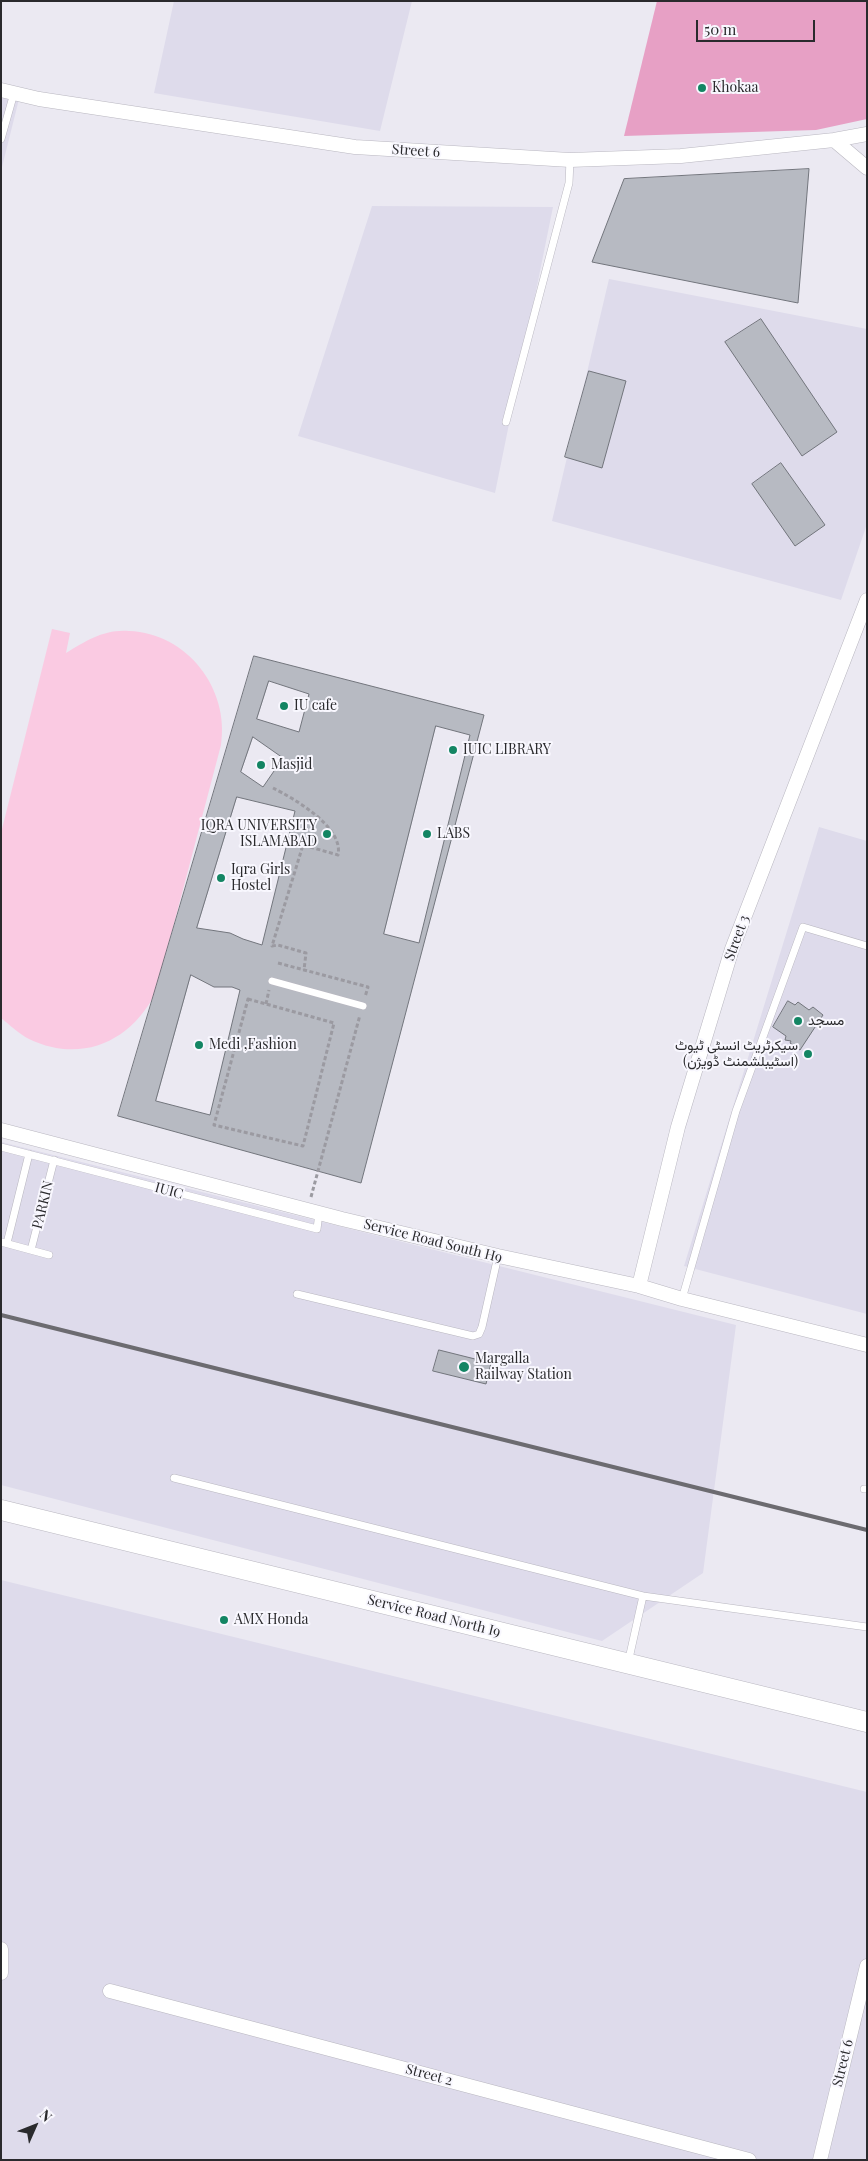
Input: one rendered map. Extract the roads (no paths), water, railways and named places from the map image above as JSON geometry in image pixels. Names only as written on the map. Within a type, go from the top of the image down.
[{"type":"main road","name":"Service Road North I9","points":[[1,1510],[867,1722]]},
{"type":"street","name":"Street 6","points":[[7,92],[39,99],[355,147],[570,160],[681,156],[834,140],[867,134]]},
{"type":"street","points":[[834,140],[867,168]]},
{"type":"street","name":"Street 3","points":[[639,1286],[678,1127],[732,950],[867,600]]},
{"type":"street","name":"Service Road South H9","points":[[1,1130],[314,1211],[498,1256],[639,1286],[682,1299],[867,1345]]},
{"type":"street","points":[[1,1973],[2,1949]]},
{"type":"street","name":"Street 6","points":[[820,2160],[867,1966]]},
{"type":"street","name":"Street 2","points":[[110,1991],[749,2160]]},
{"type":"lane","points":[[1,139],[7,92]]},
{"type":"lane","points":[[506,422],[569,183],[570,160]]},
{"type":"lane","points":[[682,1299],[736,1111],[804,927],[867,946]]},
{"type":"lane","points":[[272,981],[363,1006]]},
{"type":"lane","name":"IUIC","points":[[1,1147],[316,1229],[314,1211]]},
{"type":"lane","points":[[25,1153],[4,1243],[50,1255]]},
{"type":"lane","name":"PARKIN","points":[[31,1250],[54,1160]]},
{"type":"lane","points":[[297,1294],[472,1336],[479,1334],[482,1327],[498,1256]]},
{"type":"lane","points":[[174,1478],[643,1596],[867,1627]]},
{"type":"lane","points":[[628,1664],[643,1596]]},
{"type":"railway","points":[[1,1315],[867,1530]]},
{"type":"place","name":"Khokaa","points":[[702,88]]},
{"type":"place","name":"IU cafe","points":[[284,706]]},
{"type":"place","name":"IUIC LIBRARY","points":[[453,750]]},
{"type":"place","name":"Masjid","points":[[261,765]]},
{"type":"place","name":"IQRA UNIVERSITY ISLAMABAD","points":[[327,834]]},
{"type":"place","name":"LABS","points":[[427,834]]},
{"type":"place","name":"Iqra Girls Hostel","points":[[221,878]]},
{"type":"place","name":"مسجد","points":[[798,1021]]},
{"type":"place","name":"Medi ,Fashion","points":[[199,1045]]},
{"type":"place","name":"سیکرٹریٹ انسٹی ٹیوٹ (اسٹیبلشمنٹ ڈویژن)","points":[[808,1054]]},
{"type":"place","name":"Margalla Railway Station","points":[[464,1367]]},
{"type":"place","name":"AMX Honda","points":[[224,1620]]}]
